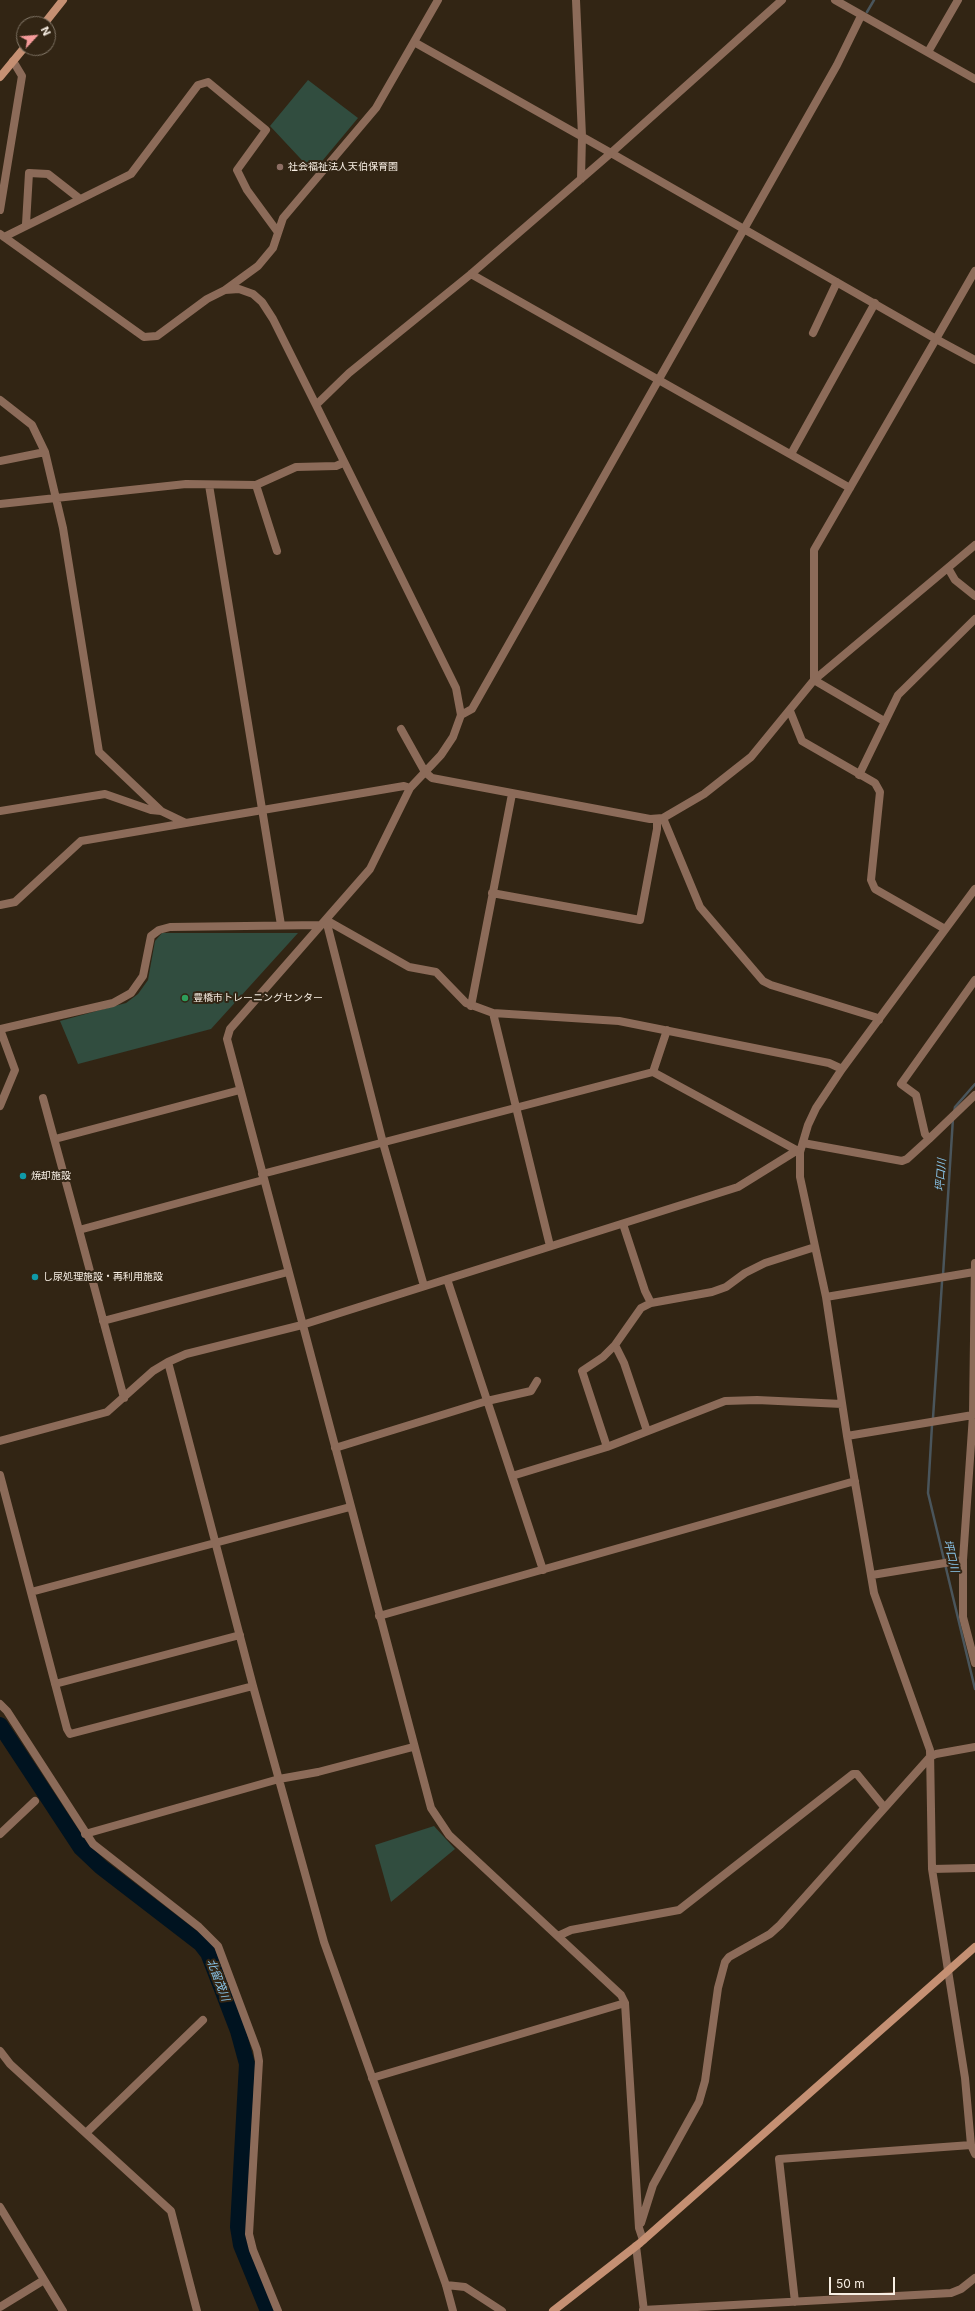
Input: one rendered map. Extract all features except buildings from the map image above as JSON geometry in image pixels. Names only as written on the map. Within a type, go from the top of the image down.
[{"type":"street","points":[[51,16],[64,0]]},
{"type":"street","points":[[278,231],[247,190],[237,170],[266,130],[208,82],[198,85],[131,174],[2,235],[144,337],[157,336],[207,299],[225,290],[258,266],[273,248],[283,218],[376,108],[438,0]]},
{"type":"street","points":[[576,0],[582,136],[582,179]]},
{"type":"street","points":[[316,405],[349,373],[471,274],[582,179],[782,0]]},
{"type":"street","points":[[835,0],[975,79]]},
{"type":"street","points":[[928,52],[958,0]]},
{"type":"street","points":[[461,715],[472,709],[837,65],[861,16]]},
{"type":"street","points":[[414,42],[975,360]]},
{"type":"street","points":[[0,77],[18,56]]},
{"type":"street","points":[[0,210],[22,76],[13,62]]},
{"type":"street","points":[[26,224],[29,173],[48,174],[80,199]]},
{"type":"street","points":[[814,680],[814,550],[975,271]]},
{"type":"street","points":[[471,274],[850,488]]},
{"type":"street","points":[[813,333],[837,282]]},
{"type":"street","points":[[225,290],[238,289],[253,294],[262,302],[272,319],[456,688],[461,715],[453,737],[441,755],[410,788],[370,869],[230,1029],[227,1039],[413,1747],[431,1808],[449,1835],[621,1995],[625,2003],[644,2311],[951,2292],[961,2289],[975,2278]]},
{"type":"street","points":[[791,454],[875,303]]},
{"type":"street","points":[[0,400],[32,425],[45,452],[57,498],[99,752],[161,812]]},
{"type":"street","points":[[0,461],[45,452]]},
{"type":"street","points":[[0,504],[186,484],[256,485],[296,467],[336,466],[343,463]]},
{"type":"street","points":[[209,485],[281,925]]},
{"type":"street","points":[[256,485],[277,551]]},
{"type":"street","points":[[402,729],[425,772],[432,778],[512,794],[660,819],[704,794],[730,775],[763,744],[814,680],[975,545]]},
{"type":"street","points":[[948,568],[955,580],[975,596]]},
{"type":"street","points":[[859,775],[898,695],[975,620]]},
{"type":"street","points":[[814,680],[884,722]]},
{"type":"street","points":[[790,711],[802,741],[875,783],[880,792],[871,880],[875,888],[945,929]]},
{"type":"street","points":[[0,905],[15,902],[81,841],[404,786],[410,788]]},
{"type":"street","points":[[0,811],[105,794],[161,812],[186,823]]},
{"type":"street","points":[[471,1006],[512,794]]},
{"type":"street","points":[[492,893],[640,920],[660,819]]},
{"type":"street","points":[[660,819],[700,907],[763,981],[771,986],[875,1017],[879,1020]]},
{"type":"street","points":[[975,889],[842,1069],[816,1108],[800,1149],[800,1177],[826,1297],[847,1436],[874,1593],[930,1750],[932,1869],[941,1914],[947,1972],[965,2078],[971,2145],[975,2154]]},
{"type":"street","points":[[324,923],[383,1143],[424,1286]]},
{"type":"street","points":[[0,1106],[15,1070],[0,1029],[113,1003],[131,993],[143,976],[151,936],[159,930],[170,927],[324,923],[409,967],[436,972],[471,1006],[493,1013],[619,1021],[828,1063],[842,1069]]},
{"type":"street","points":[[929,1139],[924,1134],[916,1096],[902,1084],[975,980]]},
{"type":"street","points":[[493,1013],[515,1108],[550,1246]]},
{"type":"street","points":[[653,1072],[667,1030]]},
{"type":"street","points":[[79,1230],[383,1143],[653,1072],[800,1149],[902,1161],[907,1160],[958,1113],[975,1095]]},
{"type":"street","points":[[55,1138],[240,1090]]},
{"type":"street","points":[[43,1098],[124,1398]]},
{"type":"street","points":[[0,1441],[97,1416],[107,1412],[153,1371],[186,1354],[302,1325],[738,1187],[800,1149]]},
{"type":"street","points":[[623,1224],[645,1291],[651,1303]]},
{"type":"street","points":[[607,1447],[582,1371],[602,1357],[615,1345],[641,1308],[651,1303],[712,1292],[726,1287],[746,1273],[765,1263],[815,1248]]},
{"type":"street","points":[[975,1263],[973,1415],[963,1560],[963,1617],[975,1663]]},
{"type":"street","points":[[103,1321],[288,1272]]},
{"type":"street","points":[[826,1297],[974,1272]]},
{"type":"street","points":[[447,1280],[543,1570]]},
{"type":"street","points":[[615,1345],[624,1362],[647,1431]]},
{"type":"street","points":[[168,1362],[253,1686],[324,1942],[446,2285],[453,2311]]},
{"type":"street","points":[[335,1448],[487,1401],[531,1391],[537,1381]]},
{"type":"street","points":[[512,1476],[607,1447],[735,1399],[842,1404]]},
{"type":"street","points":[[847,1436],[973,1415]]},
{"type":"street","points":[[0,1475],[67,1729],[70,1734],[253,1686]]},
{"type":"street","points":[[379,1616],[855,1480]]},
{"type":"street","points":[[31,1592],[216,1544],[350,1507]]},
{"type":"street","points":[[872,1576],[963,1560]]},
{"type":"street","points":[[55,1684],[240,1635]]},
{"type":"street","points":[[0,1704],[7,1711],[85,1834],[94,1844],[199,1926],[218,1946],[257,2050],[259,2061],[249,2234],[253,2250],[278,2311]]},
{"type":"street","points":[[85,1834],[280,1779],[318,1772],[413,1747]]},
{"type":"street","points":[[639,2228],[653,2186],[698,2102],[705,2082],[718,1988],[725,1962],[729,1957],[770,1934],[780,1925],[930,1757],[936,1754],[975,1747]]},
{"type":"street","points":[[558,1936],[571,1930],[679,1910],[853,1774],[857,1774],[884,1807]]},
{"type":"street","points":[[0,1834],[35,1801]]},
{"type":"street","points":[[932,1869],[975,1868]]},
{"type":"street","points":[[553,2311],[640,2243],[975,1947]]},
{"type":"street","points":[[372,2078],[625,2003]]},
{"type":"street","points":[[86,2133],[203,2020]]},
{"type":"street","points":[[0,2051],[10,2064],[171,2211],[197,2311]]},
{"type":"street","points":[[796,2302],[779,2159],[971,2145]]},
{"type":"street","points":[[0,2207],[62,2311]]},
{"type":"street","points":[[0,2307],[44,2280]]},
{"type":"street","points":[[446,2285],[465,2287],[502,2311]]},
{"type":"green space","points":[[308,80],[358,118],[313,172],[270,126]]},
{"type":"green space","name":"豊橋市トレーニングセンター","points":[[162,933],[298,933],[211,1029],[78,1064],[60,1021],[126,1003],[138,994],[148,980],[155,941]]},
{"type":"green space","points":[[434,1826],[455,1849],[391,1902],[375,1845]]},
{"type":"waterway","points":[[867,12],[874,0]]},
{"type":"waterway","name":"坪口川","points":[[954,1113],[955,1107],[975,1084]]},
{"type":"waterway","name":"坪口川","points":[[943,1275],[953,1118]]},
{"type":"waterway","name":"坪口川","points":[[933,1418],[942,1282]]},
{"type":"waterway","name":"坪口川","points":[[932,1425],[928,1493],[975,1689]]},
{"type":"waterway","name":"北留茂川","points":[[0,1725],[81,1848],[101,1867],[201,1944],[208,1953],[238,2031],[247,2064],[238,2227],[241,2245],[268,2311]]},
{"type":"place","name":"社会福祉法人天伯保育園","points":[[280,167]]},
{"type":"place","name":"豊橋市トレーニングセンター","points":[[185,998]]},
{"type":"place","name":"焼却施設","points":[[23,1176]]},
{"type":"place","name":"し尿処理施設・再利用施設","points":[[35,1277]]}]
